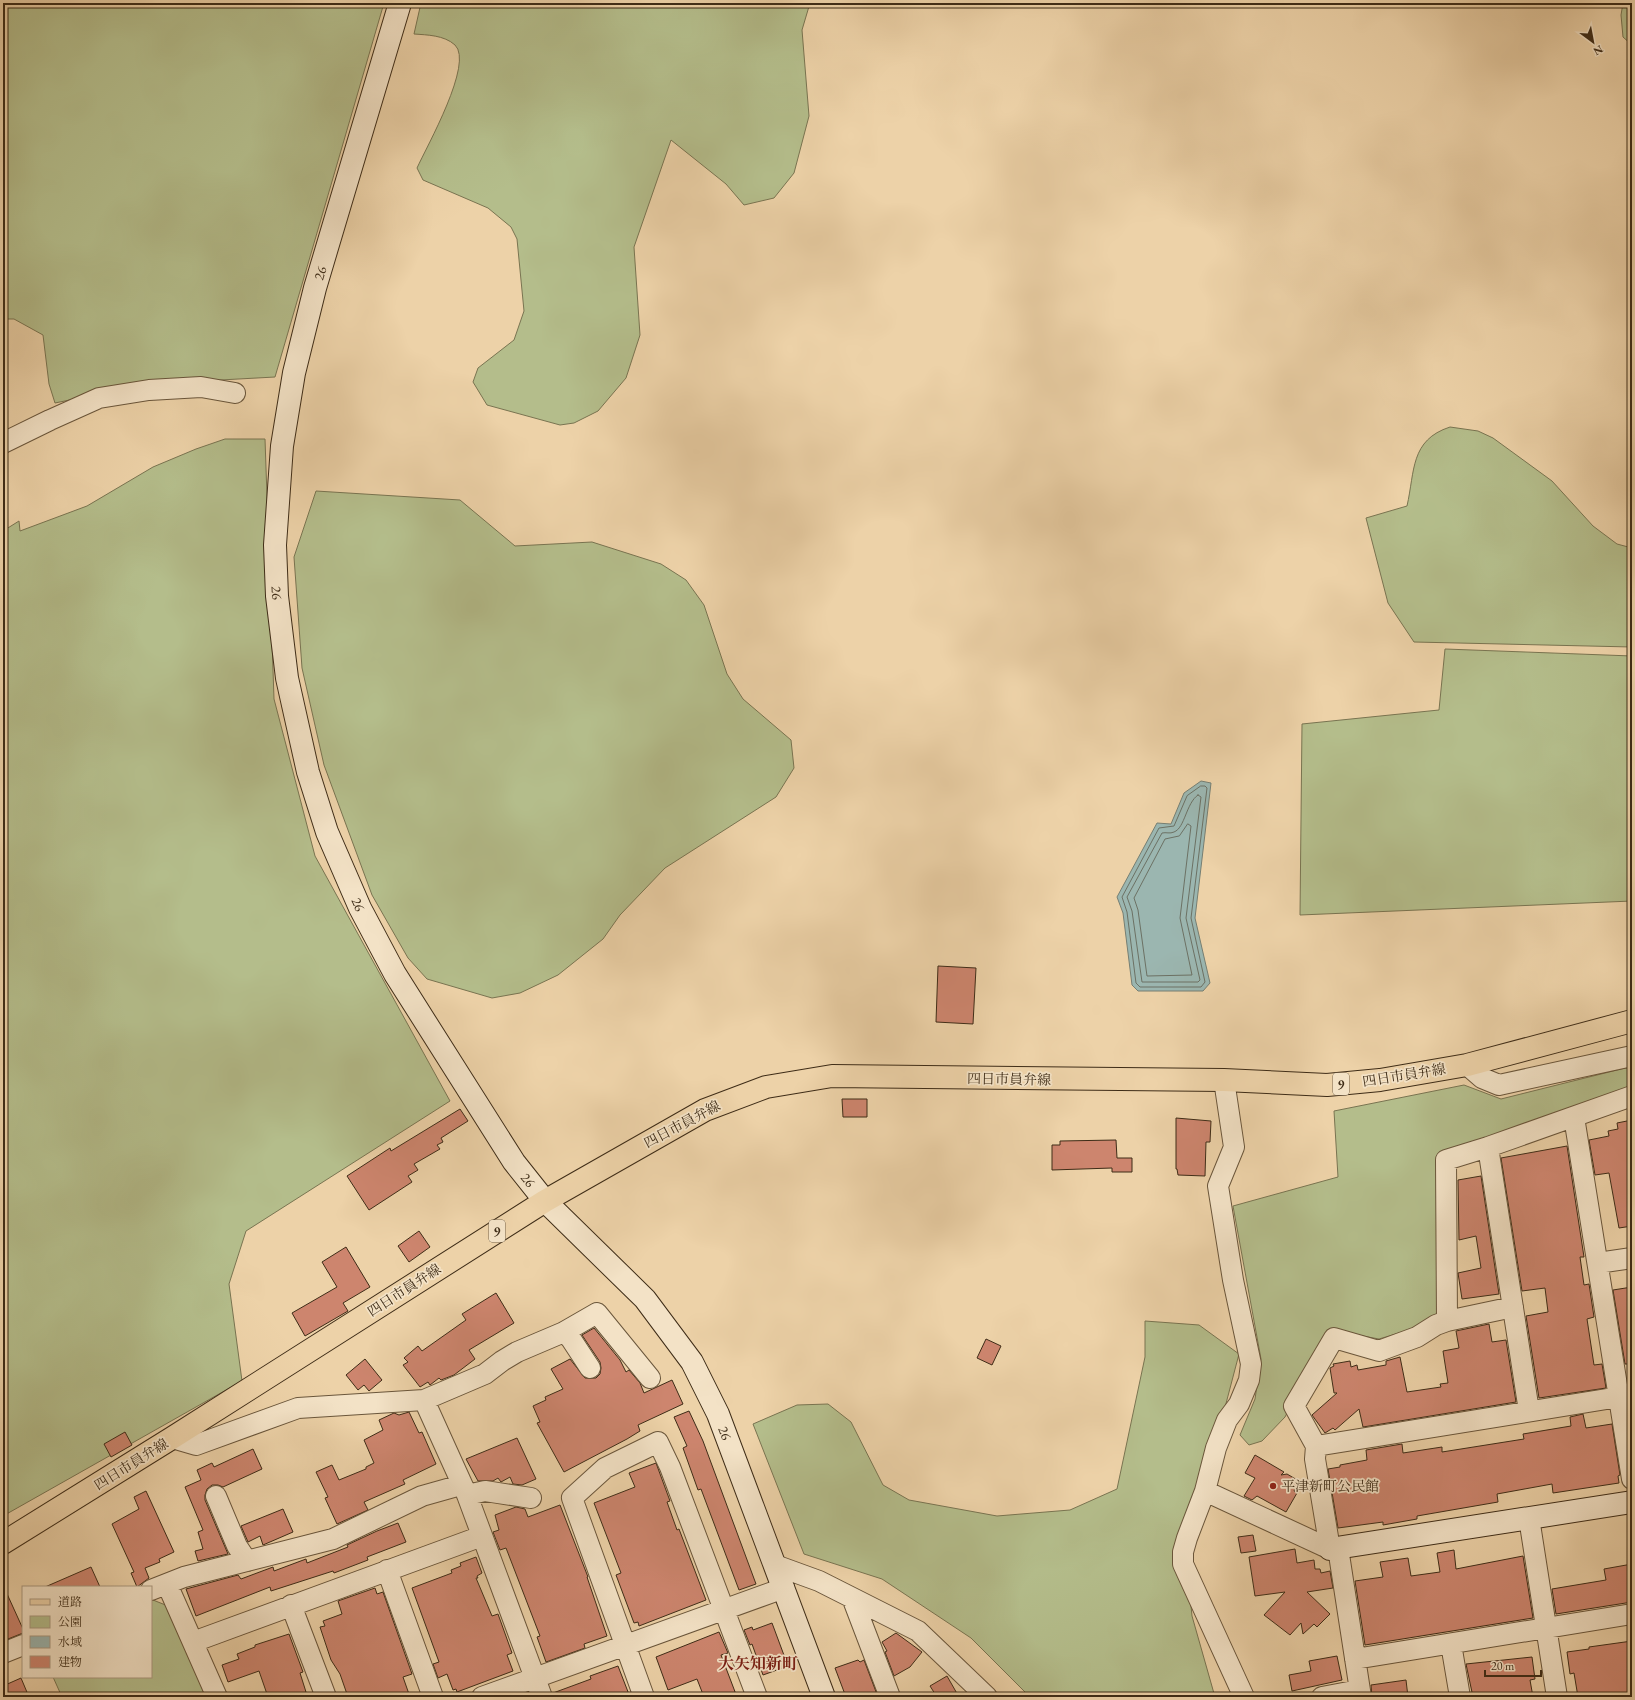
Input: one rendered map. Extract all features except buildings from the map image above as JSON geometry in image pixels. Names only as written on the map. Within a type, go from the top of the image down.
[{"type":"main road","name":"四日市員弁線","points":[[3,1543],[172,1438],[545,1200],[705,1110],[766,1087],[832,1076],[1224,1080],[1327,1085],[1380,1080],[1467,1065],[1632,1021]]},
{"type":"street","name":"26","points":[[400,3],[315,288],[294,373],[282,446],[276,538],[277,596],[287,678],[308,772],[327,832],[360,908],[399,981],[514,1162],[545,1200],[645,1298],[692,1362],[718,1414],[824,1697]]},
{"type":"street","points":[[3,443],[99,398],[149,390],[201,387],[235,393]]},
{"type":"street","points":[[1467,1065],[1482,1078],[1499,1085],[1632,1056]]},
{"type":"street","points":[[1224,1080],[1234,1147],[1218,1186],[1234,1280],[1251,1364],[1249,1380],[1238,1404],[1228,1420],[1216,1448],[1205,1491],[1186,1538],[1182,1564],[1244,1697]]},
{"type":"street","points":[[1447,1321],[1446,1160],[1488,1147],[1632,1096]]},
{"type":"street","points":[[1574,1117],[1598,1263],[1624,1374],[1619,1397],[1632,1479]]},
{"type":"street","points":[[1488,1147],[1529,1411]]},
{"type":"street","points":[[1598,1263],[1632,1258]]},
{"type":"street","points":[[1322,1697],[1360,1693],[1334,1548],[1315,1459],[1316,1446],[1294,1406],[1334,1338],[1379,1351],[1417,1337],[1436,1325],[1447,1321],[1513,1308]]},
{"type":"street","points":[[172,1438],[196,1445],[298,1408],[424,1400],[485,1374],[517,1352],[564,1332],[597,1313],[650,1378]]},
{"type":"street","points":[[564,1332],[571,1339],[590,1368]]},
{"type":"street","points":[[1316,1446],[1619,1397]]},
{"type":"street","points":[[424,1400],[464,1490],[542,1697]]},
{"type":"street","points":[[644,1697],[572,1498],[605,1468],[658,1442],[670,1467],[757,1697]]},
{"type":"street","points":[[217,1697],[192,1642],[159,1587],[184,1577],[333,1539],[422,1496],[464,1490],[485,1491],[531,1498]]},
{"type":"street","points":[[1205,1491],[1334,1548],[1632,1502]]},
{"type":"street","points":[[216,1496],[237,1546],[247,1561]]},
{"type":"street","points":[[1529,1518],[1558,1697]]},
{"type":"street","points":[[192,1642],[482,1536]]},
{"type":"street","points":[[775,1565],[819,1581],[853,1600],[918,1631],[987,1697]]},
{"type":"street","points":[[387,1570],[433,1697]]},
{"type":"street","points":[[482,1697],[784,1588]]},
{"type":"street","points":[[853,1600],[890,1697]]},
{"type":"street","points":[[291,1605],[326,1697]]},
{"type":"street","points":[[1355,1659],[1632,1614]]},
{"type":"street","points":[[1451,1644],[1460,1697]]},
{"type":"street","points":[[3,1653],[22,1645]]},
{"type":"green space","points":[[3,3],[384,3],[275,377],[147,384],[55,403],[49,384],[43,335],[14,319],[3,319]]},
{"type":"green space","points":[[421,3],[810,3],[802,30],[809,116],[794,173],[774,198],[744,205],[726,184],[671,140],[634,247],[640,335],[626,378],[598,411],[574,423],[560,425],[487,405],[473,382],[478,368],[514,340],[524,311],[517,239],[511,227],[488,208],[423,180],[417,168],[447,105],[454,86],[458,69],[459,55],[455,45],[446,39],[435,36],[414,34]]},
{"type":"green space","points":[[1623,3],[1632,3],[1632,45],[1623,37],[1621,15]]},
{"type":"green space","points":[[1450,427],[1478,431],[1493,438],[1552,481],[1593,526],[1617,544],[1632,548],[1632,647],[1414,642],[1388,603],[1366,518],[1407,506],[1416,458],[1421,448],[1437,433]]},
{"type":"green space","points":[[225,439],[265,439],[274,699],[315,856],[450,1101],[246,1231],[229,1284],[242,1381],[3,1516],[3,531],[19,521],[20,531],[87,506],[153,467]]},
{"type":"green space","points":[[316,491],[460,500],[515,546],[592,542],[661,564],[686,580],[704,605],[727,674],[743,699],[791,740],[794,768],[776,797],[665,868],[620,915],[603,939],[558,975],[520,993],[492,998],[427,979],[408,958],[372,895],[324,765],[302,668],[294,557]]},
{"type":"green space","points":[[1445,649],[1632,656],[1632,901],[1300,915],[1302,724],[1439,710]]},
{"type":"green space","points":[[1625,1068],[1632,1068],[1632,1086],[1444,1159],[1446,1319],[1379,1339],[1330,1330],[1285,1417],[1262,1441],[1249,1445],[1240,1435],[1255,1399],[1261,1359],[1233,1206],[1338,1177],[1334,1111],[1464,1085],[1501,1099]]},
{"type":"green space","points":[[1145,1321],[1199,1325],[1239,1354],[1186,1556],[1192,1616],[1215,1697],[1030,1697],[971,1638],[882,1579],[804,1554],[753,1424],[797,1405],[828,1404],[851,1422],[883,1485],[909,1500],[997,1516],[1070,1510],[1117,1489],[1145,1357]]},
{"type":"green space","points":[[152,1600],[168,1606],[208,1697],[62,1697],[53,1678],[152,1678]]},
{"type":"water","points":[[1201,781],[1211,783],[1195,918],[1210,983],[1203,991],[1138,991],[1132,985],[1123,913],[1117,897],[1157,823],[1171,824],[1184,793]]},
{"type":"place","name":"平津新町公民館","points":[[1273,1486]]},
{"type":"district","name":"大矢知新町","points":[[758,1663]]}]
